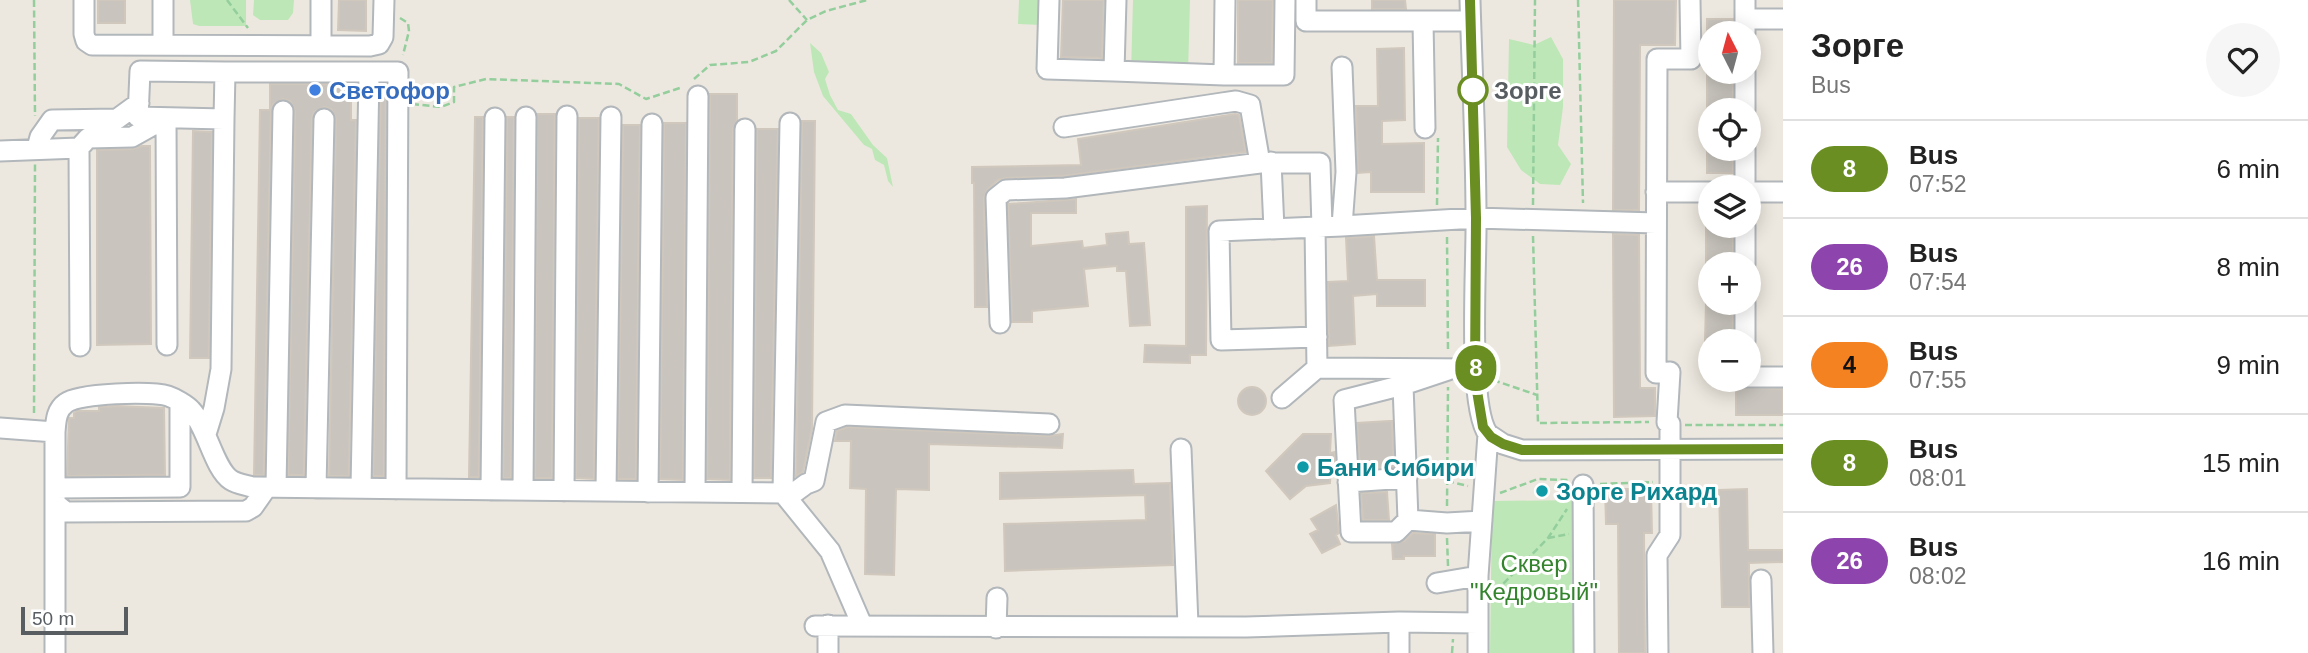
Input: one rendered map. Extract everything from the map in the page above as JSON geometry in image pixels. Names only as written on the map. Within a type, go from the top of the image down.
[{"type":"street","points":[[84,0],[83,34],[86,41],[92,45],[370,46],[379,44],[383,37],[384,9]]},
{"type":"street","points":[[163,0],[163,45]]},
{"type":"street","points":[[321,0],[321,46]]},
{"type":"street","points":[[1049,0],[1047,69],[1224,75],[1284,75],[1285,0]]},
{"type":"street","points":[[1114,71],[1116,0]]},
{"type":"street","points":[[1224,75],[1225,0]]},
{"type":"street","points":[[1306,0],[1306,21]]},
{"type":"street","points":[[1470,0],[1476,218],[1476,369],[1481,419],[1488,434],[1478,576],[1478,653]]},
{"type":"street","points":[[1658,653],[1657,555],[1670,535],[1670,372],[1656,373],[1657,59],[1691,59],[1690,0]]},
{"type":"street","points":[[1745,17],[1783,19]]},
{"type":"street","points":[[1285,21],[1471,20]]},
{"type":"street","points":[[1423,22],[1432,133]]},
{"type":"street","points":[[1326,227],[1346,172],[1342,67]]},
{"type":"street","points":[[224,119],[138,117],[140,71],[398,72],[396,489]]},
{"type":"street","points":[[206,434],[221,369],[225,72]]},
{"type":"street","points":[[361,488],[369,76]]},
{"type":"street","points":[[695,492],[698,96]]},
{"type":"street","points":[[1064,127],[1236,101],[1250,105],[1265,163],[1273,229]]},
{"type":"street","points":[[36,148],[40,136],[52,120],[117,119],[139,103]]},
{"type":"street","points":[[55,495],[66,512],[246,511],[271,488],[283,111]]},
{"type":"street","points":[[564,491],[567,116]]},
{"type":"street","points":[[523,490],[526,117]]},
{"type":"street","points":[[607,491],[611,117]]},
{"type":"street","points":[[0,150],[79,148],[89,138],[132,137],[166,118]]},
{"type":"street","points":[[166,118],[167,345]]},
{"type":"street","points":[[491,490],[495,118]]},
{"type":"street","points":[[316,488],[324,119]]},
{"type":"street","points":[[790,123],[785,496],[830,551],[862,625]]},
{"type":"street","points":[[649,492],[652,124]]},
{"type":"street","points":[[742,492],[745,129]]},
{"type":"street","points":[[79,148],[80,346]]},
{"type":"street","points":[[1000,323],[996,198],[1006,190],[1065,188],[1265,163],[1320,163],[1326,227],[1317,368]]},
{"type":"street","points":[[1656,192],[1698,192]]},
{"type":"street","points":[[1761,192],[1783,192]]},
{"type":"street","points":[[1317,337],[1221,340],[1219,231],[1476,218],[1656,223]]},
{"type":"street","points":[[1282,398],[1317,368],[1476,369]]},
{"type":"street","points":[[1403,385],[1408,520],[1396,532],[1351,531],[1344,400],[1448,370]]},
{"type":"street","points":[[1761,377],[1783,377]]},
{"type":"street","points":[[55,653],[55,432],[57,413],[66,403],[80,397],[101,394],[167,396],[190,409],[230,480],[252,487],[271,488],[742,492],[785,496],[814,481],[826,422],[845,415],[1049,424]]},
{"type":"street","points":[[55,495],[180,487],[180,403]]},
{"type":"street","points":[[0,428],[55,432]]},
{"type":"street","points":[[1488,434],[1503,444],[1522,450],[1783,449]]},
{"type":"street","points":[[1181,449],[1188,625]]},
{"type":"street","points":[[1348,482],[1406,478]]},
{"type":"street","points":[[1583,485],[1584,653]]},
{"type":"street","points":[[1408,520],[1447,523],[1482,521]]},
{"type":"street","points":[[1443,582],[1478,576]]},
{"type":"street","points":[[1761,580],[1763,653]]},
{"type":"street","points":[[996,628],[997,598]]},
{"type":"street","points":[[828,653],[822,625],[996,628],[1188,625],[1246,627],[1453,622],[1479,616]]},
{"type":"street","points":[[1399,622],[1399,653]]},
{"type":"path","points":[[34,0],[34,121]]},
{"type":"path","points":[[227,0],[264,46]]},
{"type":"path","points":[[789,0],[807,20]]},
{"type":"path","points":[[398,101],[442,107],[454,102],[454,87],[486,79],[619,84],[646,99],[687,86],[710,65],[749,62],[776,51],[807,20],[825,10],[867,0]]},
{"type":"path","points":[[1535,0],[1533,221],[1538,423],[1783,425]]},
{"type":"path","points":[[1578,0],[1584,221]]},
{"type":"path","points":[[384,9],[408,23],[409,31],[398,72]]},
{"type":"path","points":[[1432,133],[1437,204],[1447,220],[1447,523],[1443,582]]},
{"type":"path","points":[[34,431],[36,148]]},
{"type":"path","points":[[1476,369],[1483,377],[1537,395]]},
{"type":"path","points":[[1447,481],[1483,491],[1491,496],[1538,479],[1582,480],[1583,485]]},
{"type":"path","points":[[1583,485],[1670,482]]},
{"type":"path","points":[[1479,616],[1548,538],[1583,485]]},
{"type":"path","points":[[1452,653],[1453,622]]},
{"type":"green space","points":[[190,0],[246,0],[246,26],[193,24]]},
{"type":"green space","points":[[254,0],[294,0],[293,13],[288,20],[260,20],[253,15]]},
{"type":"green space","points":[[1019,0],[1042,0],[1041,25],[1018,24]]},
{"type":"green space","points":[[1133,0],[1190,0],[1188,74],[1131,72]]},
{"type":"green space","points":[[1551,37],[1563,59],[1563,107],[1558,145],[1571,164],[1560,185],[1540,184],[1521,170],[1507,147],[1509,39],[1534,45]]},
{"type":"green space","points":[[810,43],[821,53],[829,72],[825,79],[838,110],[851,114],[873,145],[887,158],[893,187],[888,181],[884,165],[875,160],[872,149],[864,145],[823,96],[814,72]]},
{"type":"green space","name":"Сквер \"Кедровый\"","points":[[1578,500],[1577,653],[1490,653],[1492,501]]},
{"type":"building","points":[[98,0],[125,0],[125,23],[98,23]]},
{"type":"building","points":[[339,0],[366,0],[366,31],[338,30]]},
{"type":"building","points":[[1063,0],[1104,0],[1102,58],[1061,57]]},
{"type":"building","points":[[1238,0],[1273,0],[1272,63],[1238,63]]},
{"type":"building","points":[[1372,0],[1405,0],[1406,9],[1372,9]]},
{"type":"building","points":[[1614,0],[1676,0],[1675,45],[1640,45],[1639,210],[1613,210]]},
{"type":"building","points":[[1707,19],[1733,19],[1733,21]]},
{"type":"building","points":[[1404,48],[1405,120],[1382,121],[1382,144],[1424,143],[1424,192],[1371,192],[1371,172],[1358,173],[1356,106],[1378,106],[1377,49]]},
{"type":"building","points":[[270,84],[357,84],[356,96],[351,96],[351,120],[356,120],[349,476],[329,476],[336,119],[331,109],[324,107],[314,112],[312,119],[304,475],[288,475],[295,111],[290,101],[283,99],[273,104],[271,111],[264,475],[254,475],[260,110],[270,110]]},
{"type":"building","points":[[381,84],[386,84],[384,476],[373,476]]},
{"type":"building","points":[[1707,84],[1733,84],[1733,98],[1707,98]]},
{"type":"building","points":[[710,94],[737,94],[737,121],[733,129],[730,480],[707,479]]},
{"type":"building","points":[[537,114],[555,114],[552,478],[535,478]]},
{"type":"building","points":[[1239,115],[1246,152],[1064,176],[998,180],[988,189],[984,198],[987,307],[975,307],[972,167],[1081,165],[1078,139]]},
{"type":"building","points":[[475,117],[483,117],[479,477],[469,477]]},
{"type":"building","points":[[507,117],[514,117],[511,478],[503,478]]},
{"type":"building","points":[[579,118],[599,118],[594,479],[576,478]]},
{"type":"building","points":[[802,121],[815,121],[812,429],[803,472],[796,476]]},
{"type":"building","points":[[664,123],[686,123],[683,480],[660,479]]},
{"type":"building","points":[[623,125],[640,125],[636,479],[618,479]]},
{"type":"building","points":[[757,129],[778,129],[771,478],[754,478]]},
{"type":"building","points":[[193,131],[212,132],[209,358],[190,358]]},
{"type":"building","points":[[150,146],[151,344],[97,345],[97,150],[132,149]]},
{"type":"building","points":[[1707,161],[1733,161],[1733,173],[1707,173]]},
{"type":"building","points":[[1076,199],[1076,213],[1031,213],[1031,246],[1082,241],[1083,248],[1107,245],[1106,234],[1128,232],[1129,244],[1144,243],[1150,325],[1130,326],[1126,271],[1117,271],[1117,266],[1084,269],[1088,306],[1032,311],[1032,322],[1012,322],[1008,204]]},
{"type":"building","points":[[1207,206],[1206,355],[1190,355],[1190,363],[1144,362],[1145,345],[1186,346],[1186,207]]},
{"type":"building","points":[[1613,234],[1639,235],[1640,388],[1655,388],[1655,416],[1614,417]]},
{"type":"building","points":[[1374,236],[1377,280],[1425,280],[1425,306],[1377,306],[1377,294],[1353,296],[1355,344],[1329,346],[1328,282],[1348,281],[1346,238]]},
{"type":"building","points":[[1706,238],[1733,238],[1733,252],[1706,252]]},
{"type":"building","points":[[1706,315],[1733,315],[1733,329],[1705,329]]},
{"type":"building","points":[[1252,387],[1262,391],[1266,401],[1262,411],[1252,415],[1242,411],[1238,401],[1242,391]]},
{"type":"building","points":[[1761,388],[1783,389],[1783,415],[1736,415],[1736,392],[1761,392]]},
{"type":"building","points":[[99,407],[164,408],[165,475],[67,476],[69,418],[74,418],[77,411],[99,411]]},
{"type":"building","points":[[1392,421],[1394,467],[1360,469],[1357,423]]},
{"type":"building","points":[[847,427],[1048,436],[1063,434],[1062,448],[929,444],[929,490],[896,489],[894,575],[865,574],[866,489],[850,488],[851,441],[835,441],[837,431]]},
{"type":"building","name":"Бани Сибири","points":[[1303,434],[1331,434],[1330,453],[1335,452],[1335,467],[1331,467],[1330,483],[1306,486],[1290,499],[1266,471]]},
{"type":"building","points":[[1133,470],[1134,484],[1170,483],[1173,565],[1005,571],[1004,524],[1146,520],[1145,495],[1000,499],[1000,473]]},
{"type":"building","points":[[1605,489],[1651,489],[1652,533],[1644,533],[1645,653],[1619,653],[1618,524],[1606,524]]},
{"type":"building","points":[[1747,489],[1748,550],[1783,550],[1783,562],[1749,563],[1749,607],[1722,607],[1719,490]]},
{"type":"building","points":[[1387,492],[1389,520],[1363,520],[1361,493]]},
{"type":"building","points":[[1336,505],[1339,533],[1336,535],[1340,544],[1322,553],[1310,534],[1318,530],[1311,519]]},
{"type":"building","points":[[1413,533],[1435,534],[1435,556],[1404,556],[1404,559],[1393,559],[1392,544],[1404,541]]},
{"type":"bus line","name":"8","points":[[1470,0],[1476,218],[1475,379],[1483,427],[1491,437],[1522,450],[1783,449]]},
{"type":"place","name":"Светофор","points":[[315,90]]},
{"type":"place","name":"Зорге","points":[[1473,90]]},
{"type":"place","name":"Бани Сибири","points":[[1303,467]]},
{"type":"place","name":"Зорге Рихард","points":[[1542,491]]}]
